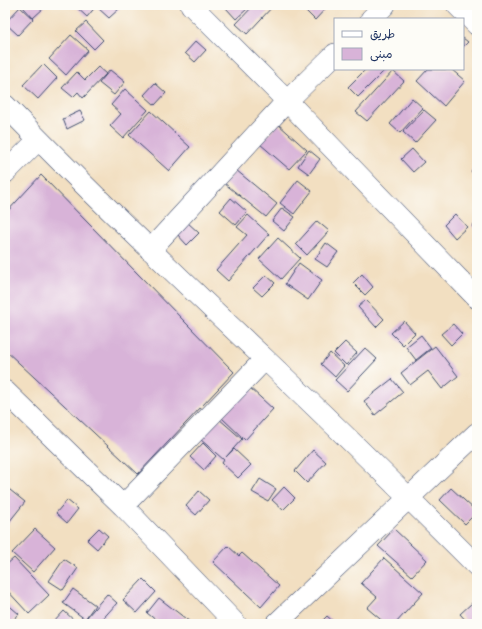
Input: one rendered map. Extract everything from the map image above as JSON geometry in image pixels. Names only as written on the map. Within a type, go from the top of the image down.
[{"type":"street","points":[[191,5],[287,101],[477,298]]},
{"type":"street","points":[[372,18],[385,5]]},
{"type":"street","points":[[457,5],[477,25]]},
{"type":"street","points":[[150,250],[287,101],[334,55]]},
{"type":"street","points":[[5,105],[38,140],[150,250],[265,358],[477,566]]},
{"type":"street","points":[[5,173],[38,140]]},
{"type":"street","points":[[122,506],[265,358]]},
{"type":"street","points":[[6,393],[122,506],[236,624]]},
{"type":"street","points":[[276,624],[477,433]]},
{"type":"building","points":[[26,5],[42,5],[45,7],[33,18],[23,7]]},
{"type":"building","points":[[74,5],[97,5],[87,17]]},
{"type":"building","points":[[101,5],[117,5],[120,8],[109,18],[98,8]]},
{"type":"building","points":[[229,5],[246,5],[248,8],[236,19],[226,8]]},
{"type":"building","points":[[254,5],[274,5],[247,34],[236,24]]},
{"type":"building","points":[[308,5],[325,5],[327,7],[315,20],[304,9]]},
{"type":"building","points":[[20,7],[33,19],[18,35],[5,23]]},
{"type":"building","points":[[86,22],[103,40],[94,49],[76,31]]},
{"type":"building","points":[[71,35],[88,50],[66,75],[49,59]]},
{"type":"building","points":[[464,39],[468,42],[464,46]]},
{"type":"building","points":[[196,41],[206,50],[195,62],[185,53]]},
{"type":"building","points":[[43,64],[57,78],[38,99],[23,85]]},
{"type":"building","points":[[98,67],[106,74],[83,98],[78,92],[73,97],[62,88],[77,72],[85,80]]},
{"type":"building","points":[[110,70],[125,82],[114,95],[99,83]]},
{"type":"building","points":[[365,70],[385,70],[358,97],[348,87]]},
{"type":"building","points":[[427,70],[452,70],[465,81],[444,106],[417,81]]},
{"type":"building","points":[[393,71],[404,81],[367,121],[356,112]]},
{"type":"building","points":[[155,83],[166,93],[155,105],[144,95]]},
{"type":"building","points":[[125,89],[148,110],[123,138],[110,126],[121,114],[111,105]]},
{"type":"building","points":[[412,98],[423,108],[400,133],[390,124]]},
{"type":"building","points":[[424,110],[436,120],[415,143],[403,132]]},
{"type":"building","points":[[80,111],[85,120],[67,129],[63,119]]},
{"type":"building","points":[[151,111],[190,147],[169,171],[129,135]]},
{"type":"building","points":[[278,124],[307,150],[289,169],[260,144]]},
{"type":"building","points":[[412,149],[424,162],[413,172],[401,159]]},
{"type":"building","points":[[309,150],[320,159],[309,174],[298,166]]},
{"type":"building","points":[[477,165],[477,178],[471,171]]},
{"type":"building","points":[[236,170],[277,204],[266,217],[224,183]]},
{"type":"building","points":[[41,175],[234,372],[138,474],[5,350],[5,214]]},
{"type":"building","points":[[298,180],[312,191],[294,214],[280,203]]},
{"type":"building","points":[[231,198],[247,212],[236,225],[220,211]]},
{"type":"building","points":[[282,208],[295,217],[284,231],[272,221]]},
{"type":"building","points":[[455,214],[467,227],[455,238],[444,225]]},
{"type":"building","points":[[248,215],[269,234],[228,281],[216,270],[247,235],[237,227]]},
{"type":"building","points":[[317,221],[329,231],[307,255],[296,244]]},
{"type":"building","points":[[477,221],[477,232],[472,226]]},
{"type":"building","points":[[187,222],[199,233],[187,245],[176,233]]},
{"type":"building","points":[[278,238],[300,258],[281,279],[259,259]]},
{"type":"building","points":[[326,243],[338,252],[327,267],[315,259]]},
{"type":"building","points":[[299,263],[322,280],[308,300],[285,284]]},
{"type":"building","points":[[362,274],[373,287],[365,295],[353,283]]},
{"type":"building","points":[[266,275],[275,283],[262,296],[253,288]]},
{"type":"building","points":[[366,300],[384,319],[376,327],[358,307]]},
{"type":"building","points":[[404,321],[415,333],[403,345],[391,333]]},
{"type":"building","points":[[453,324],[462,334],[451,345],[441,334]]},
{"type":"building","points":[[421,335],[431,348],[416,360],[406,347]]},
{"type":"building","points":[[345,342],[357,353],[346,365],[334,353]]},
{"type":"building","points":[[435,346],[458,376],[442,389],[428,371],[410,385],[401,373]]},
{"type":"building","points":[[365,348],[377,359],[347,391],[335,380]]},
{"type":"building","points":[[330,353],[344,366],[335,377],[321,364]]},
{"type":"building","points":[[392,379],[403,392],[375,415],[364,401]]},
{"type":"building","points":[[249,387],[273,409],[245,440],[221,417]]},
{"type":"building","points":[[218,418],[242,439],[226,457],[234,449],[251,465],[238,478],[222,463],[224,460],[200,439]]},
{"type":"building","points":[[203,443],[216,456],[204,470],[190,457]]},
{"type":"building","points":[[313,450],[326,462],[307,483],[295,471]]},
{"type":"building","points":[[260,479],[276,489],[268,501],[252,492]]},
{"type":"building","points":[[5,486],[25,502],[5,527]]},
{"type":"building","points":[[284,487],[295,498],[283,510],[272,500]]},
{"type":"building","points":[[451,488],[477,512],[465,524],[440,500]]},
{"type":"building","points":[[199,491],[209,500],[196,515],[186,506]]},
{"type":"building","points":[[67,500],[78,509],[67,523],[56,513]]},
{"type":"building","points":[[99,528],[108,536],[97,549],[87,540]]},
{"type":"building","points":[[35,529],[55,547],[33,572],[12,553]]},
{"type":"building","points":[[394,529],[427,560],[412,576],[378,546]]},
{"type":"building","points":[[228,546],[239,556],[242,553],[279,586],[261,607],[213,562]]},
{"type":"building","points":[[14,558],[49,595],[29,614],[5,588],[5,566]]},
{"type":"building","points":[[384,558],[423,593],[395,624],[386,624],[367,608],[377,597],[361,583]]},
{"type":"building","points":[[64,559],[78,568],[63,590],[49,581]]},
{"type":"building","points":[[143,579],[156,592],[137,613],[123,600]]},
{"type":"building","points":[[73,589],[95,605],[85,619],[63,603]]},
{"type":"building","points":[[107,594],[117,603],[98,624],[95,624],[87,617]]},
{"type":"building","points":[[159,598],[190,622],[188,624],[161,624],[147,613]]},
{"type":"building","points":[[5,602],[19,614],[10,624],[5,624]]},
{"type":"building","points":[[472,603],[477,608],[477,619],[469,624],[460,614]]},
{"type":"building","points":[[64,611],[77,623],[52,624]]},
{"type":"building","points":[[327,616],[336,624],[319,624]]}]
